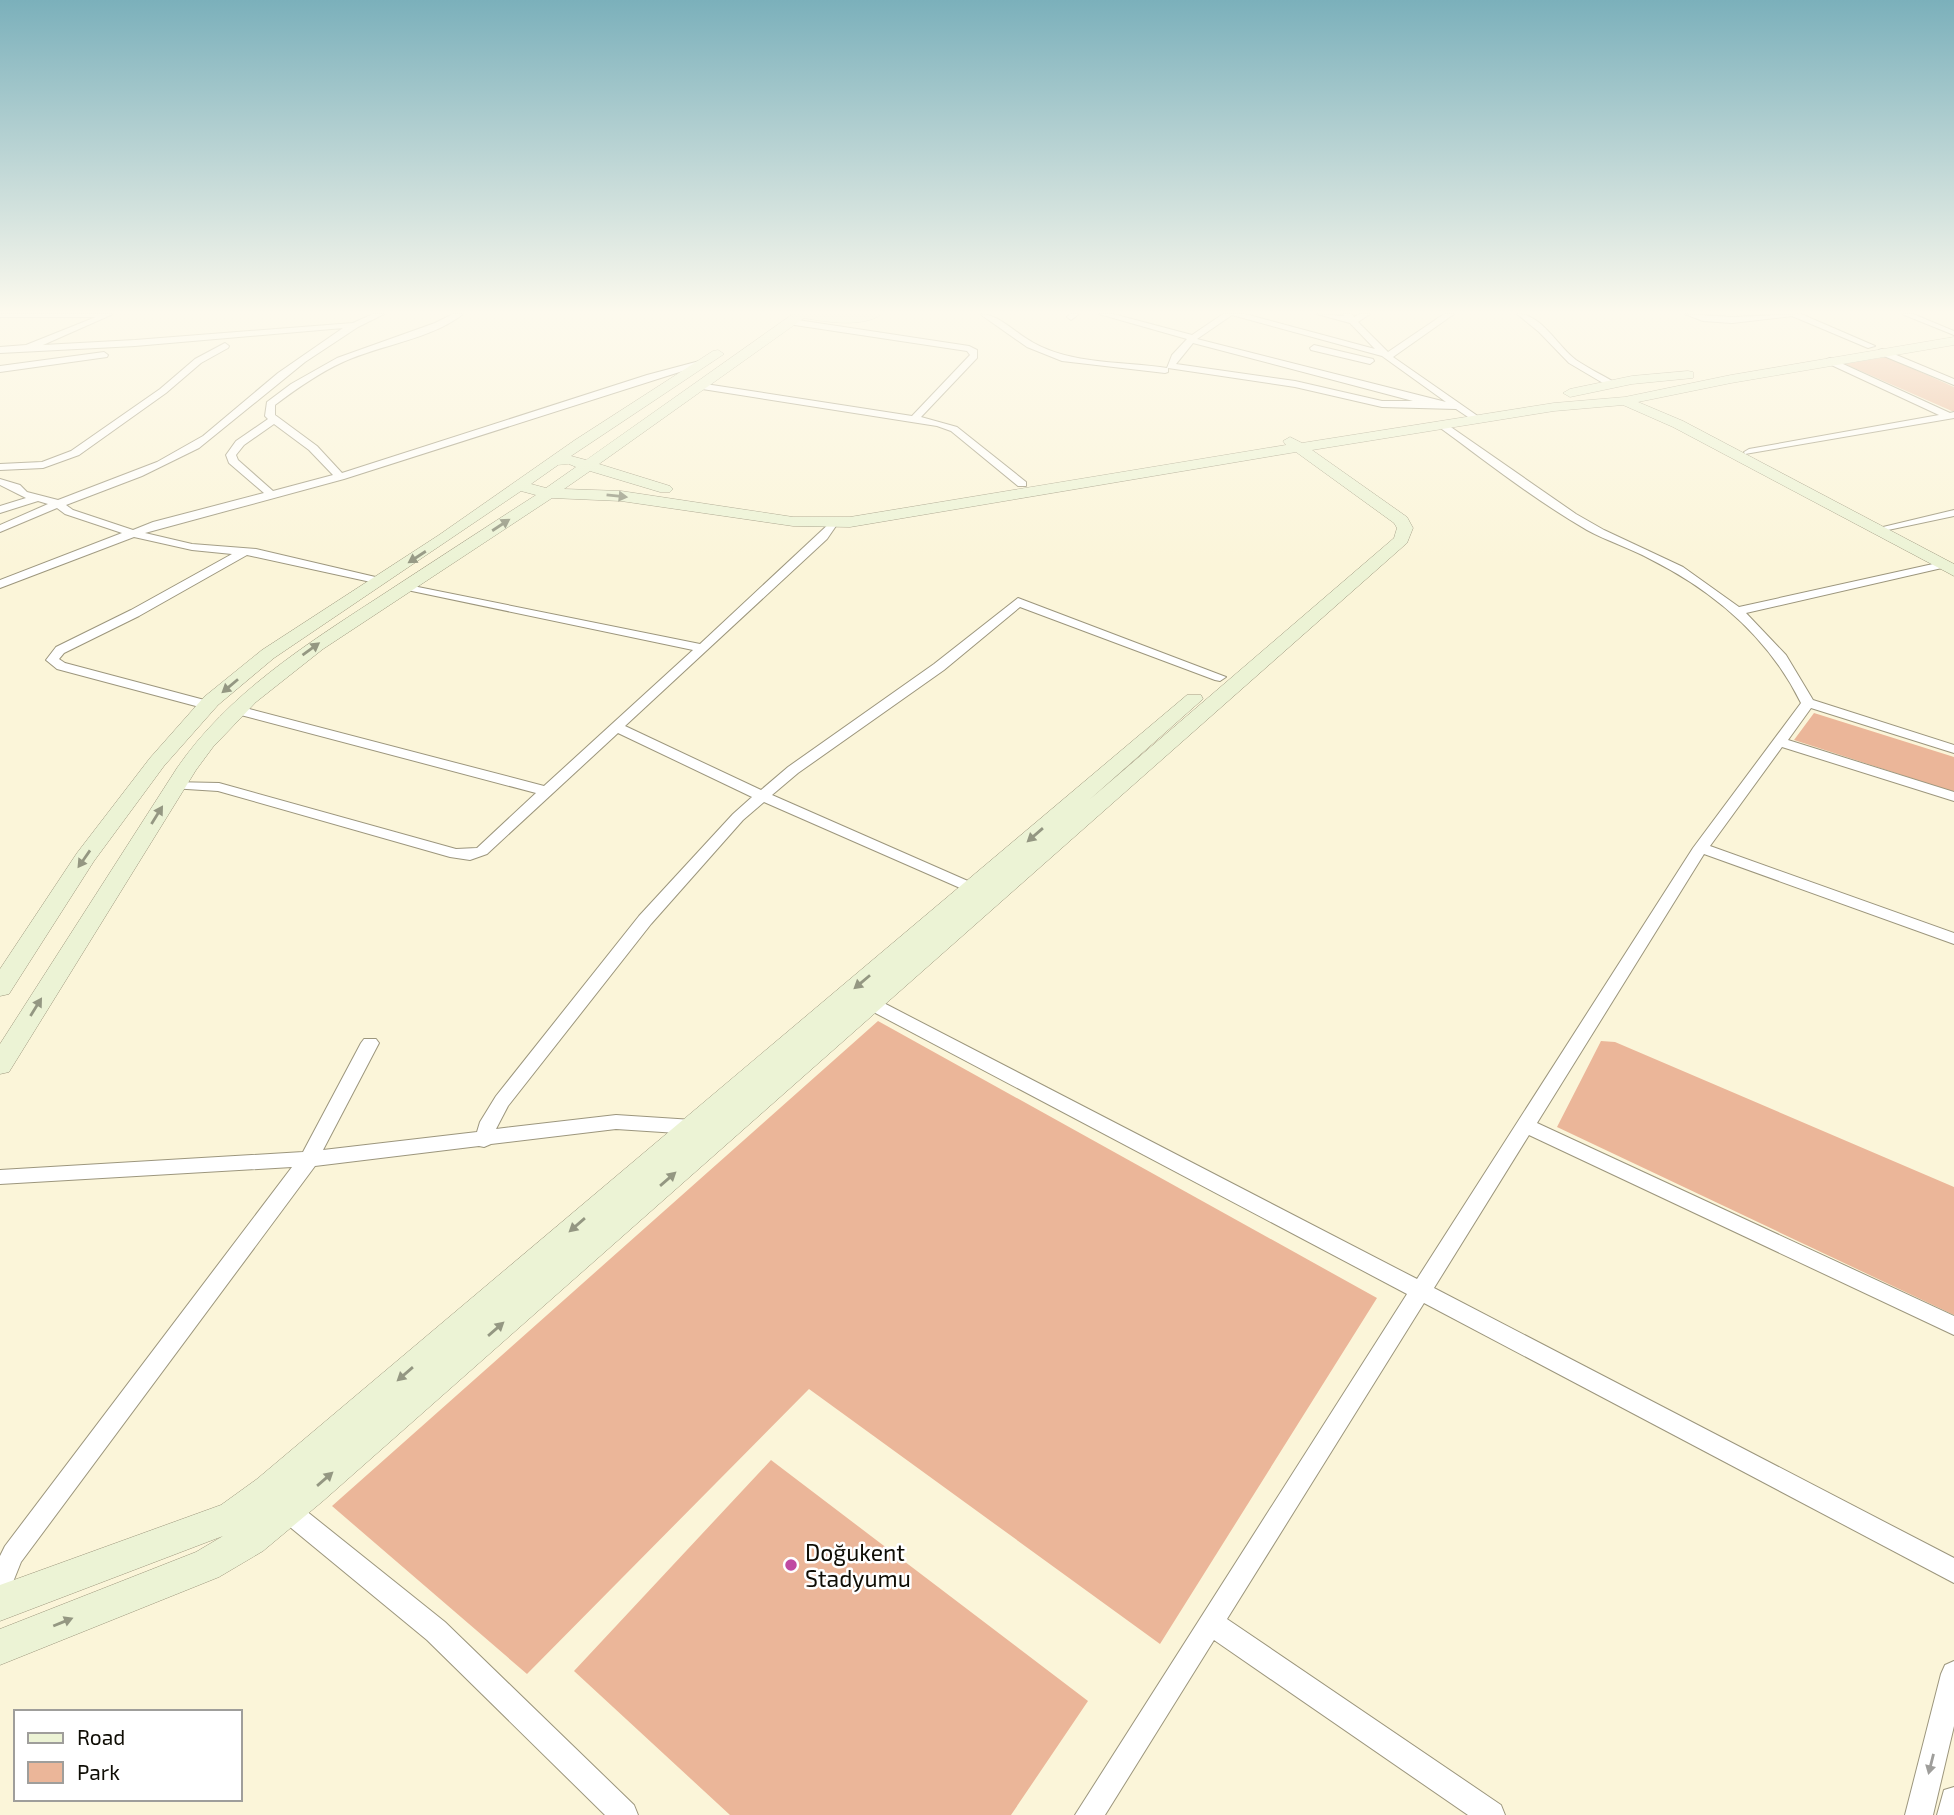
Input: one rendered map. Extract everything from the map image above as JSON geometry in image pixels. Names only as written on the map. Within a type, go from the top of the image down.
[{"type":"street","points":[[0,467],[43,465],[75,453],[152,399]]},
{"type":"street","points":[[0,529],[56,503],[158,465],[197,444],[252,399]]},
{"type":"street","points":[[277,399],[270,404],[269,413],[313,448],[340,477]]},
{"type":"street","points":[[0,584],[181,517],[340,477],[583,399]]},
{"type":"street","points":[[0,988],[85,858],[157,762],[207,705],[268,653],[650,399]]},
{"type":"street","points":[[0,1065],[176,785],[206,743],[237,710],[276,675],[317,645],[549,493],[681,399]]},
{"type":"street","points":[[782,399],[914,419],[954,429],[1022,484]]},
{"type":"street","points":[[914,419],[933,399]]},
{"type":"street","points":[[1359,399],[1382,404],[1435,404]]},
{"type":"street","points":[[1416,399],[1466,413],[1638,399]]},
{"type":"street","points":[[1445,399],[1466,413]]},
{"type":"street","points":[[520,485],[549,493],[609,495],[781,520],[833,523],[867,520],[1539,399]]},
{"type":"street","points":[[1619,399],[1678,424],[1950,566]]},
{"type":"street","points":[[1658,399],[1749,452],[1888,527],[1950,566]]},
{"type":"street","points":[[1914,399],[1952,416]]},
{"type":"street","points":[[554,461],[570,460],[667,490],[816,511],[856,510],[1442,425],[1466,413]]},
{"type":"street","points":[[1749,452],[1952,416]]},
{"type":"street","points":[[272,495],[233,461],[232,455],[240,443],[274,419]]},
{"type":"street","points":[[1442,425],[1593,528],[1673,566],[1737,611],[1777,652],[1808,703],[1954,749]]},
{"type":"street","points":[[0,1603],[232,1517],[270,1490],[1383,537],[1381,520],[1376,513],[1286,446]]},
{"type":"street","points":[[0,1647],[207,1565],[251,1539],[1401,540],[1405,528],[1401,520],[1286,446]]},
{"type":"street","points":[[0,482],[16,487],[23,494],[56,503],[69,512],[132,533],[192,547],[245,551],[380,581]]},
{"type":"street","points":[[0,510],[19,502],[96,489]]},
{"type":"street","points":[[1888,527],[1954,513]]},
{"type":"street","points":[[176,785],[219,787],[465,855],[487,849],[823,537],[833,523]]},
{"type":"street","points":[[207,705],[61,666],[52,660],[60,650],[135,613],[245,551]]},
{"type":"street","points":[[1737,611],[1950,566]]},
{"type":"street","points":[[407,586],[701,648]]},
{"type":"street","points":[[484,1140],[494,1111],[645,920],[715,840],[761,796],[939,667],[1018,602],[1220,677]]},
{"type":"street","points":[[1089,1815],[1701,849],[1808,703]]},
{"type":"street","points":[[237,710],[549,792]]},
{"type":"street","points":[[618,727],[761,796],[972,888]]},
{"type":"street","points":[[1780,742],[1954,797]]},
{"type":"street","points":[[1701,849],[1954,939]]},
{"type":"street","points":[[870,1003],[1954,1571]]},
{"type":"street","points":[[0,1584],[13,1554],[309,1159],[370,1043]]},
{"type":"street","points":[[0,1177],[309,1159],[616,1122],[657,1122],[693,1127]]},
{"type":"street","points":[[1526,1126],[1954,1326]]},
{"type":"street","points":[[287,1510],[436,1631],[624,1815]]},
{"type":"street","points":[[1211,1623],[1491,1815]]},
{"type":"street","points":[[1919,1815],[1948,1728],[1954,1674]]},
{"type":"street","points":[[1951,1815],[1954,1800]]},
{"type":"green space","points":[[1924,399],[1954,399],[1954,412]]},
{"type":"green space","points":[[1814,713],[1954,757],[1954,792],[1794,740]]},
{"type":"green space","points":[[878,1021],[1377,1298],[1160,1644],[809,1389],[527,1674],[332,1506]]},
{"type":"green space","points":[[1601,1041],[1615,1042],[1954,1187],[1954,1315],[1557,1127]]},
{"type":"green space","name":"Doğukent Stadyumu","points":[[771,1460],[1088,1701],[1011,1815],[730,1815],[574,1671]]},
{"type":"place","name":"Doğukent Stadyumu","points":[[791,1565]]}]
